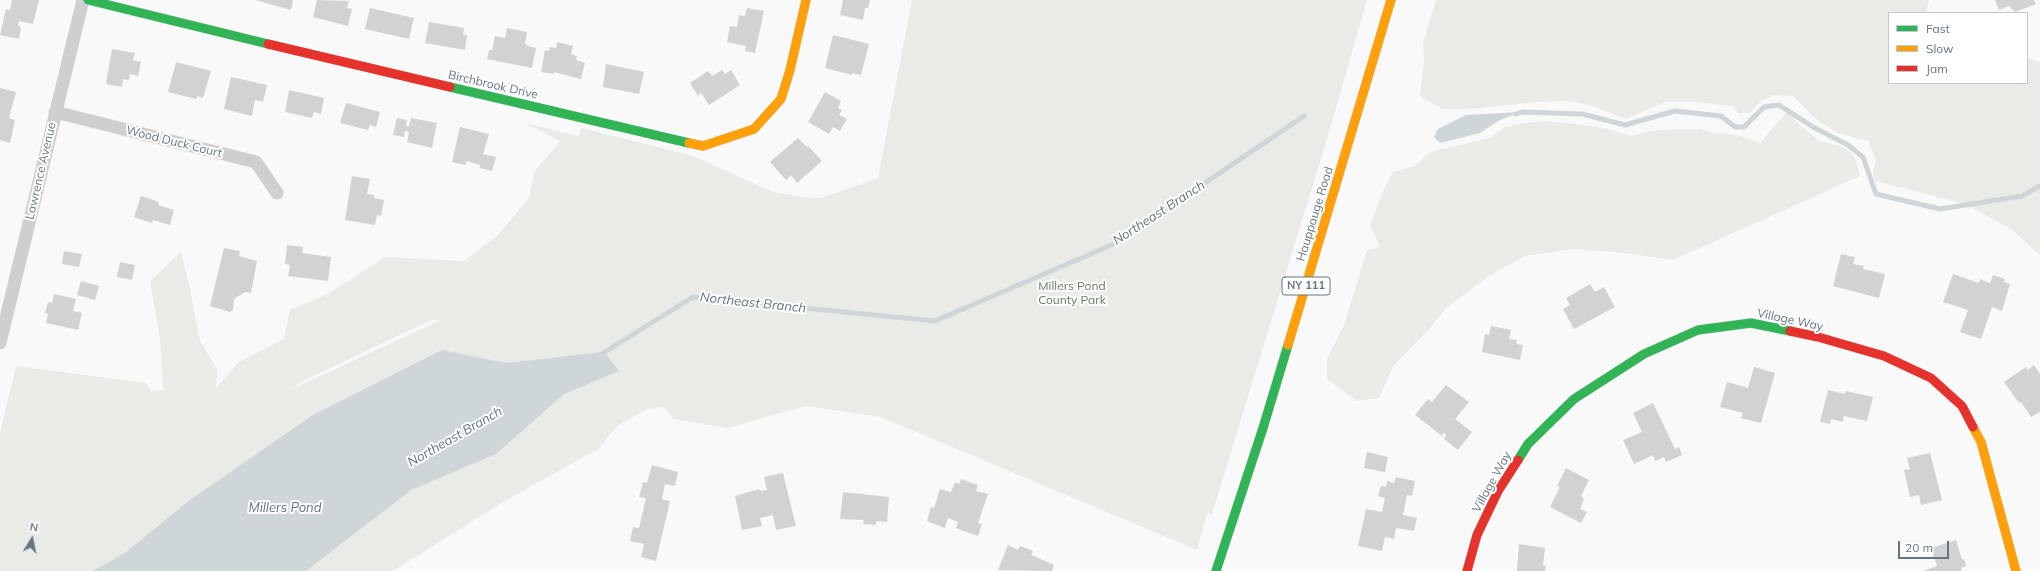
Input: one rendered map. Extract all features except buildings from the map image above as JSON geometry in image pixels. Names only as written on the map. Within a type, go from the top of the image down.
[{"type":"street","name":"Lawrence Avenue","points":[[0,343],[83,0]]},
{"type":"street","name":"Birchbrook Drive","points":[[88,0],[427,82],[703,146],[754,129],[781,99],[790,70],[806,0]]},
{"type":"street","name":"Hauppauge Road","points":[[1216,571],[1263,428],[1391,0]]},
{"type":"street","name":"Wood Duck Court","points":[[55,112],[256,162],[277,193]]},
{"type":"street","name":"Village Way","points":[[1466,571],[1477,535],[1498,491],[1528,444],[1574,399],[1644,354],[1698,330],[1751,324],[1818,338],[1884,356],[1931,378],[1962,406],[1981,442],[2016,571]]},
{"type":"green space","name":"Millers Pond County Park","points":[[912,0],[1367,0],[1327,139],[1212,514],[1207,513],[1197,550],[881,417],[806,406],[727,428],[674,419],[664,407],[647,409],[617,426],[598,449],[503,502],[393,571],[0,571],[0,433],[16,366],[146,383],[151,391],[163,390],[160,338],[150,281],[181,252],[200,341],[217,369],[216,388],[239,362],[284,339],[290,310],[328,294],[385,257],[464,261],[498,235],[529,198],[534,172],[560,141],[525,123],[579,136],[581,128],[693,156],[773,192],[808,198],[821,198],[878,178]],"holes":[[[431,320],[441,320],[290,390],[303,381]]]},
{"type":"green space","points":[[1436,0],[1929,0],[1926,12],[1888,12],[1888,84],[2028,84],[2028,58],[2040,62],[2040,255],[2011,229],[1965,204],[1875,181],[1873,174],[1876,160],[1868,141],[1837,133],[1815,118],[1793,96],[1774,95],[1761,101],[1750,113],[1739,113],[1732,106],[1696,102],[1665,102],[1626,119],[1593,106],[1569,101],[1537,102],[1469,109],[1442,109],[1420,96],[1424,61],[1423,43]]},
{"type":"green space","points":[[1787,112],[1803,128],[1820,141],[1840,146],[1852,153],[1857,163],[1860,176],[1673,260],[1617,252],[1572,249],[1525,256],[1487,277],[1445,309],[1430,328],[1393,366],[1379,398],[1357,401],[1327,379],[1327,359],[1344,325],[1367,250],[1380,247],[1370,225],[1384,189],[1393,172],[1415,166],[1429,153],[1490,138],[1505,127],[1526,123],[1546,121],[1575,124],[1604,128],[1631,136],[1656,130],[1699,129],[1713,133],[1737,135],[1760,143]]},
{"type":"water","points":[[1522,112],[1500,120],[1480,133],[1440,143],[1434,137],[1438,129],[1466,115]]},
{"type":"water","name":"Millers Pond","points":[[442,350],[506,363],[604,352],[619,371],[564,394],[496,454],[411,490],[306,571],[93,571],[125,553],[190,500],[313,415]]},
{"type":"waterway","points":[[1516,114],[1522,112],[1582,114],[1625,125],[1675,111],[1721,116],[1735,127],[1744,127],[1764,107],[1779,105],[1813,127],[1848,145],[1863,157],[1876,194],[1940,209],[2022,196],[2040,186]]},
{"type":"waterway","name":"Northeast Branch","points":[[600,355],[693,297],[935,321],[1116,243],[1304,116]]},
{"type":"traffic: fast","points":[[88,0],[268,44]]},
{"type":"traffic: fast","points":[[450,87],[689,143]]},
{"type":"traffic: fast","points":[[1518,460],[1528,444],[1574,399],[1644,354],[1698,330],[1751,323],[1790,331]]},
{"type":"traffic: fast","points":[[1216,571],[1263,428],[1288,345]]},
{"type":"traffic: slow","points":[[689,143],[703,146],[754,129],[781,99],[790,70],[806,0]]},
{"type":"traffic: slow","points":[[1288,345],[1391,0]]},
{"type":"traffic: slow","points":[[1973,427],[1981,442],[2016,571]]},
{"type":"traffic: jam","points":[[268,44],[450,87]]},
{"type":"traffic: jam","points":[[1790,331],[1818,337],[1884,356],[1931,378],[1962,406],[1973,427]]},
{"type":"traffic: jam","points":[[1467,571],[1477,535],[1498,491],[1518,460]]}]
